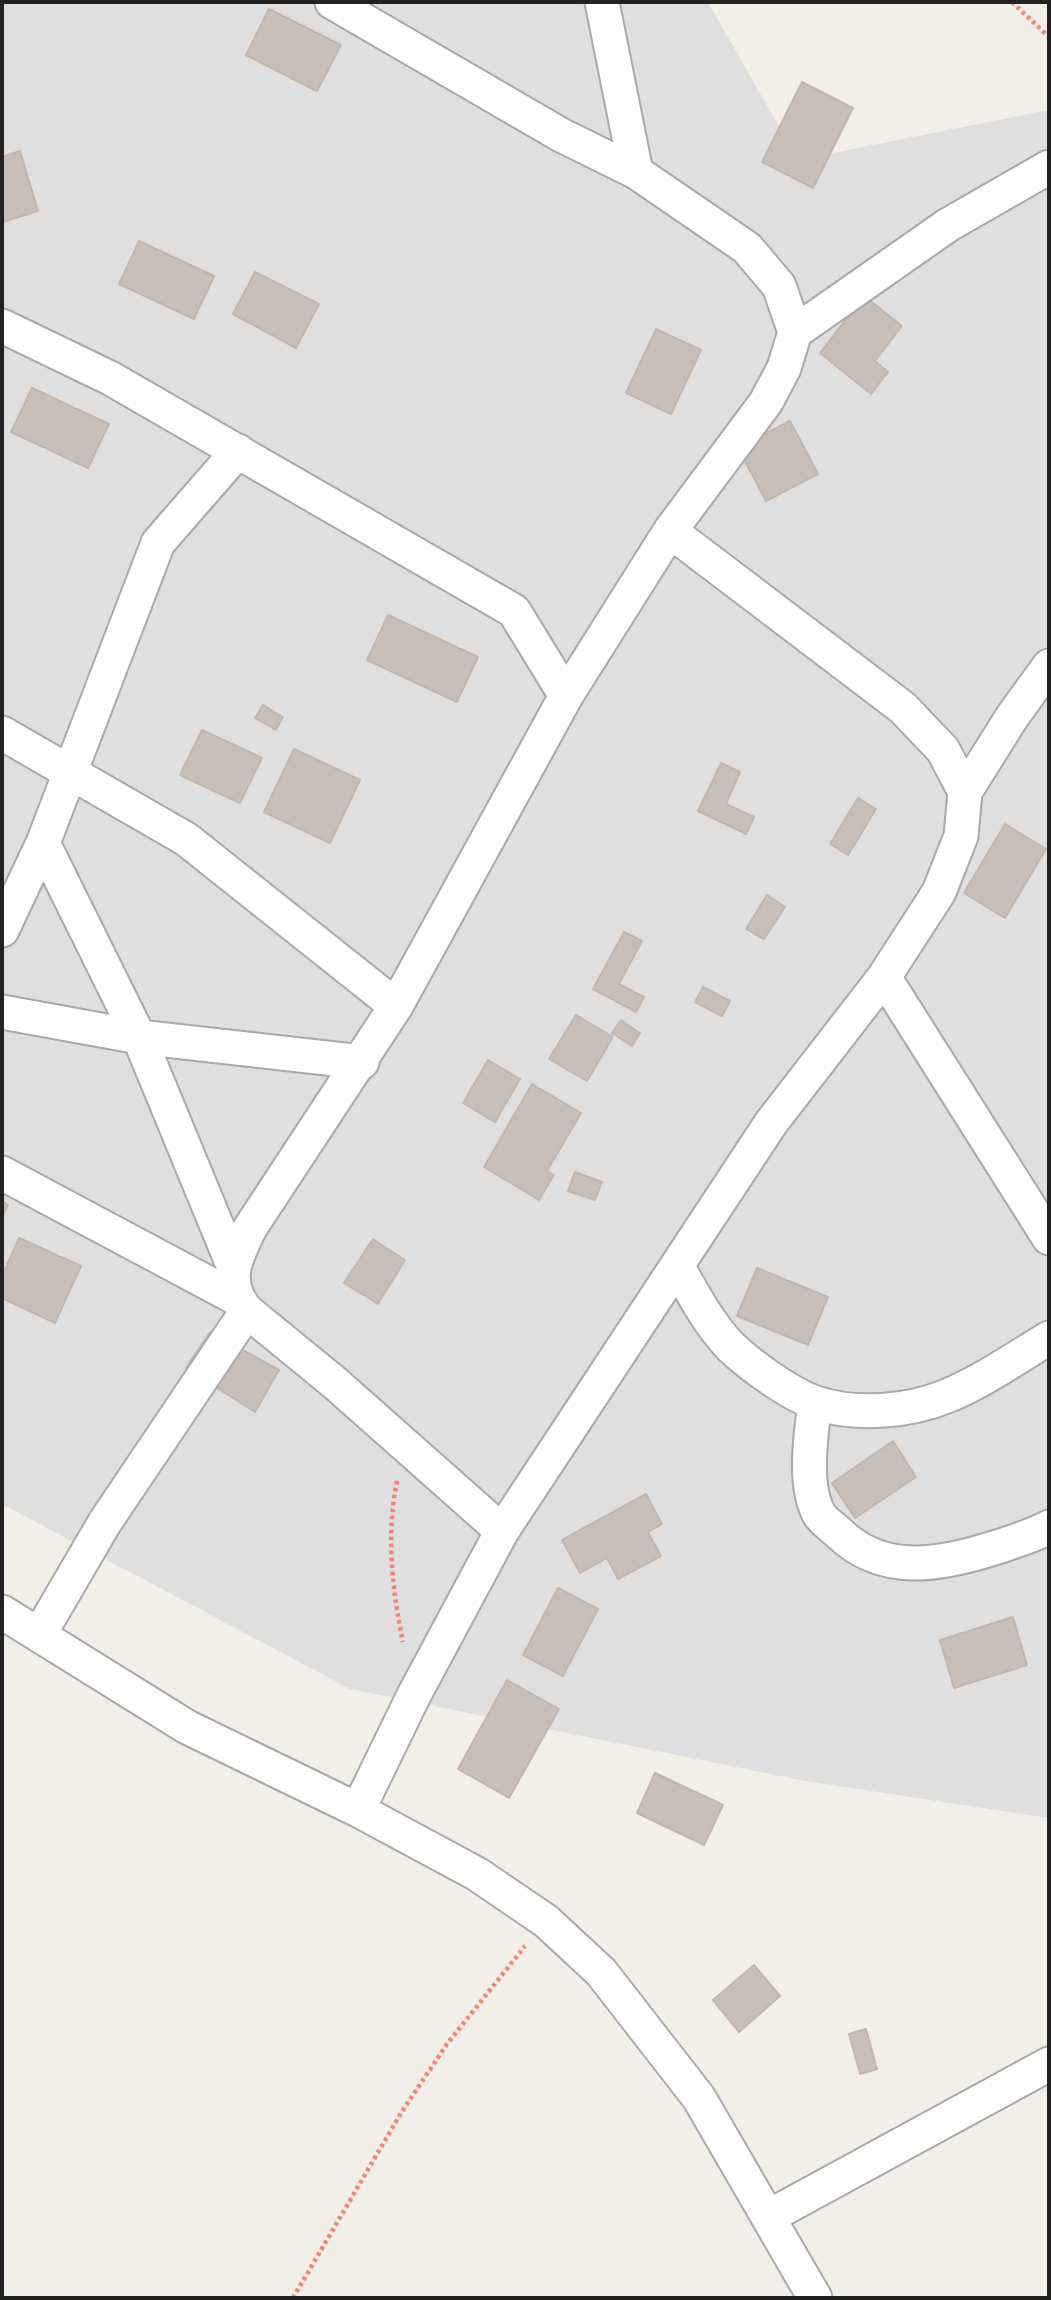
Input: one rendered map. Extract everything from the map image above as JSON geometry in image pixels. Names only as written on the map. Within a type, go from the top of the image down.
[{"type":"street","points":[[332,2],[561,135],[636,172],[747,248],[779,286],[796,332]]},
{"type":"street","points":[[602,2],[636,172]]},
{"type":"street","points":[[233,1265],[250,1228],[362,1062],[396,1006],[566,696],[670,531],[766,402],[784,368],[796,332],[948,225],[1049,167]]},
{"type":"street","points":[[2,326],[110,378],[514,611],[566,696]]},
{"type":"street","points":[[2,930],[43,843],[158,543],[237,451]]},
{"type":"street","points":[[670,531],[818,640],[903,708],[943,750],[965,792]]},
{"type":"street","points":[[358,1810],[414,1695],[502,1531],[771,1123],[884,977],[939,892],[961,836],[965,792],[1012,717],[1049,666]]},
{"type":"street","points":[[2,733],[186,839],[396,1006]]},
{"type":"street","points":[[39,1635],[105,1522],[241,1304],[233,1265],[139,1037],[43,843]]},
{"type":"street","points":[[884,977],[1049,1238]]},
{"type":"street","points":[[2,1012],[139,1037],[362,1062]]},
{"type":"street","points":[[2,1173],[241,1304],[404,1442],[502,1531]]},
{"type":"street","points":[[678,1267],[701,1308],[731,1346],[762,1372],[815,1402],[876,1412],[946,1397],[996,1371],[1049,1338]]},
{"type":"street","points":[[815,1402],[808,1464],[819,1514],[846,1540],[872,1557],[909,1565],[952,1562],[1034,1535],[1049,1527]]},
{"type":"street","points":[[2,1612],[187,1727],[358,1810],[477,1874],[546,1920],[601,1972],[699,2098],[815,2298]]},
{"type":"street","points":[[768,2217],[1049,2064]]},
{"type":"path","points":[[1012,2],[1049,37]]},
{"type":"path","points":[[404,1442],[390,1516],[393,1569],[404,1643]]},
{"type":"path","points":[[293,2298],[326,2246],[401,2113],[447,2043],[546,1920]]},
{"type":"shaded area","points":[[2,2],[708,2],[798,160],[1049,110],[1049,1818],[805,1781],[350,1689],[2,1504]]},
{"type":"building","points":[[269,9],[341,45],[317,91],[246,55]]},
{"type":"building","points":[[802,82],[853,108],[813,188],[762,162]]},
{"type":"building","points":[[20,151],[38,211],[2,222],[2,157]]},
{"type":"building","points":[[139,241],[214,276],[194,319],[119,284]]},
{"type":"building","points":[[255,272],[319,304],[296,348],[233,314]]},
{"type":"building","points":[[864,296],[902,326],[875,361],[888,372],[871,394],[820,353]]},
{"type":"building","points":[[656,329],[701,350],[671,414],[626,393]]},
{"type":"building","points":[[32,388],[109,424],[88,468],[11,432]]},
{"type":"building","points":[[790,421],[818,474],[766,501],[738,448]]},
{"type":"building","points":[[388,615],[478,657],[457,702],[367,660]]},
{"type":"building","points":[[263,705],[283,717],[276,730],[255,718]]},
{"type":"building","points":[[202,730],[262,758],[240,803],[180,775]]},
{"type":"building","points":[[294,749],[360,780],[330,843],[264,812]]},
{"type":"building","points":[[721,763],[740,772],[726,804],[754,817],[746,834],[698,811]]},
{"type":"building","points":[[858,798],[876,809],[848,855],[830,844]]},
{"type":"building","points":[[1005,824],[1046,849],[1005,918],[964,893]]},
{"type":"building","points":[[767,895],[785,907],[764,939],[746,929]]},
{"type":"building","points":[[624,932],[642,941],[619,984],[644,997],[636,1012],[593,989]]},
{"type":"building","points":[[703,987],[730,1001],[722,1016],[695,1002]]},
{"type":"building","points":[[576,1015],[613,1037],[587,1081],[549,1059]]},
{"type":"building","points":[[621,1020],[640,1033],[632,1046],[612,1033]]},
{"type":"building","points":[[488,1060],[520,1079],[495,1122],[463,1103]]},
{"type":"building","points":[[532,1084],[581,1113],[547,1171],[554,1175],[539,1200],[484,1167]]},
{"type":"building","points":[[575,1172],[602,1182],[595,1200],[568,1191]]},
{"type":"building","points":[[2,1201],[8,1205],[2,1217]]},
{"type":"building","points":[[19,1238],[81,1266],[55,1323],[2,1298],[2,1276]]},
{"type":"building","points":[[373,1239],[405,1260],[378,1304],[344,1283]]},
{"type":"building","points":[[757,1268],[828,1297],[808,1345],[737,1316]]},
{"type":"building","points":[[210,1332],[279,1370],[255,1412],[186,1368]]},
{"type":"building","points":[[893,1441],[916,1477],[855,1518],[832,1483]]},
{"type":"building","points":[[646,1494],[662,1524],[648,1532],[661,1556],[618,1579],[607,1558],[580,1573],[562,1540]]},
{"type":"building","points":[[558,1588],[598,1609],[563,1676],[523,1655]]},
{"type":"building","points":[[1013,1617],[1027,1665],[954,1688],[940,1640]]},
{"type":"building","points":[[507,1680],[559,1709],[509,1798],[458,1769]]},
{"type":"building","points":[[655,1773],[723,1805],[704,1845],[637,1813]]},
{"type":"building","points":[[754,1965],[780,1996],[739,2032],[713,2000]]},
{"type":"building","points":[[866,2029],[877,2069],[860,2074],[849,2034]]}]
